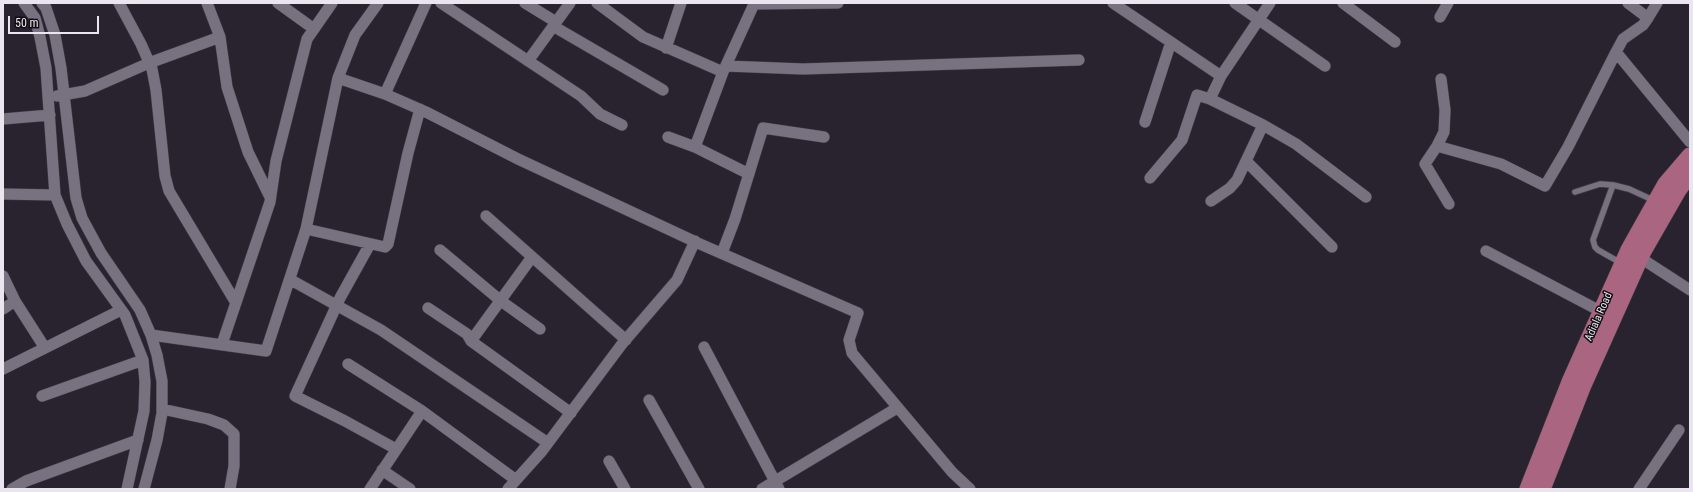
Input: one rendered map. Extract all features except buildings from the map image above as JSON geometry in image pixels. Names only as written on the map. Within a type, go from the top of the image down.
[{"type":"main road","name":"Adiala Road","points":[[1528,489],[1570,382],[1602,312],[1631,257],[1656,202],[1666,184],[1690,156]]},
{"type":"main road","name":"Adiala Road","points":[[1542,489],[1631,257],[1690,174]]},
{"type":"street","points":[[24,3],[35,18],[46,68],[55,195],[66,224],[86,261],[125,315],[143,360],[145,382],[144,411],[127,489]]},
{"type":"street","points":[[42,3],[46,8],[55,35],[61,68],[72,172],[76,198],[82,218],[101,253],[140,310],[152,335],[162,381],[162,409],[157,440],[144,489]]},
{"type":"street","points":[[119,3],[141,44],[149,63],[156,90],[164,176],[170,191],[236,303]]},
{"type":"street","points":[[207,3],[220,38],[227,88],[245,145],[271,198]]},
{"type":"street","points":[[278,3],[314,29]]},
{"type":"street","points":[[222,344],[271,198],[276,161],[307,40],[332,3]]},
{"type":"street","points":[[152,335],[266,351],[306,229],[338,78],[355,35],[378,3]]},
{"type":"street","points":[[385,94],[426,3]]},
{"type":"street","points":[[441,3],[581,96],[600,114],[622,125]]},
{"type":"street","points":[[525,3],[554,24],[663,90]]},
{"type":"street","points":[[528,61],[570,3]]},
{"type":"street","points":[[597,3],[643,37],[666,48],[724,69],[802,69],[1079,60]]},
{"type":"street","points":[[666,48],[681,3]]},
{"type":"street","points":[[695,148],[724,69],[754,4],[838,3]]},
{"type":"street","points":[[1113,3],[1221,76]]},
{"type":"street","points":[[1234,3],[1325,66]]},
{"type":"street","points":[[1210,100],[1221,76],[1270,3]]},
{"type":"street","points":[[1343,3],[1395,42]]},
{"type":"street","points":[[1440,17],[1448,3]]},
{"type":"street","points":[[1628,3],[1648,18]]},
{"type":"street","points":[[1437,146],[1501,164],[1545,186],[1568,147],[1623,39],[1644,25],[1657,3]]},
{"type":"street","points":[[48,98],[85,91],[149,63],[220,38]]},
{"type":"street","points":[[1145,122],[1171,42]]},
{"type":"street","points":[[1616,52],[1690,142]]},
{"type":"street","points":[[338,78],[385,94],[420,109],[518,160],[694,241],[858,313],[849,340],[852,353],[952,472],[970,489]]},
{"type":"street","points":[[1441,79],[1445,124],[1444,132],[1425,164],[1449,204]]},
{"type":"street","points":[[1150,178],[1182,140],[1197,96],[1210,100],[1263,125],[1296,144],[1366,197]]},
{"type":"street","points":[[306,229],[385,247],[388,244],[408,153],[420,109]]},
{"type":"street","points":[[3,119],[50,115]]},
{"type":"street","points":[[1211,201],[1230,188],[1237,180],[1263,125]]},
{"type":"street","points":[[722,253],[735,219],[763,128],[824,137]]},
{"type":"street","points":[[668,137],[695,148],[749,174]]},
{"type":"street","points":[[1246,161],[1332,247]]},
{"type":"street","points":[[54,175],[72,172]]},
{"type":"street","points":[[3,194],[55,195]]},
{"type":"street","points":[[486,216],[626,340]]},
{"type":"street","points":[[508,489],[548,443],[626,340],[677,280],[694,241]]},
{"type":"street","points":[[370,244],[337,305],[295,396],[396,449]]},
{"type":"street","points":[[440,250],[501,301],[540,329]]},
{"type":"street","points":[[1486,251],[1602,312]]},
{"type":"street","points":[[471,341],[532,257]]},
{"type":"street","points":[[1631,257],[1690,290]]},
{"type":"street","points":[[3,276],[15,302],[45,348]]},
{"type":"street","points":[[290,280],[381,330],[548,443]]},
{"type":"street","points":[[3,308],[15,302]]},
{"type":"street","points":[[428,308],[467,334],[471,341],[571,413]]},
{"type":"street","points":[[3,369],[121,310]]},
{"type":"street","points":[[704,347],[777,485]]},
{"type":"street","points":[[42,396],[143,360]]},
{"type":"street","points":[[348,364],[422,411],[516,480]]},
{"type":"street","points":[[649,400],[699,489]]},
{"type":"street","points":[[762,489],[777,485],[898,408]]},
{"type":"street","points":[[162,409],[208,419],[224,425],[234,434],[234,466],[230,489]]},
{"type":"street","points":[[370,489],[422,411]]},
{"type":"street","points":[[1639,489],[1679,430]]},
{"type":"street","points":[[12,489],[26,481],[138,440]]},
{"type":"street","points":[[609,461],[625,489]]},
{"type":"street","points":[[382,470],[410,489]]},
{"type":"lane","points":[[1575,192],[1600,184],[1613,185],[1629,189],[1656,202]]},
{"type":"lane","points":[[1613,185],[1593,240],[1598,250],[1631,257]]}]
